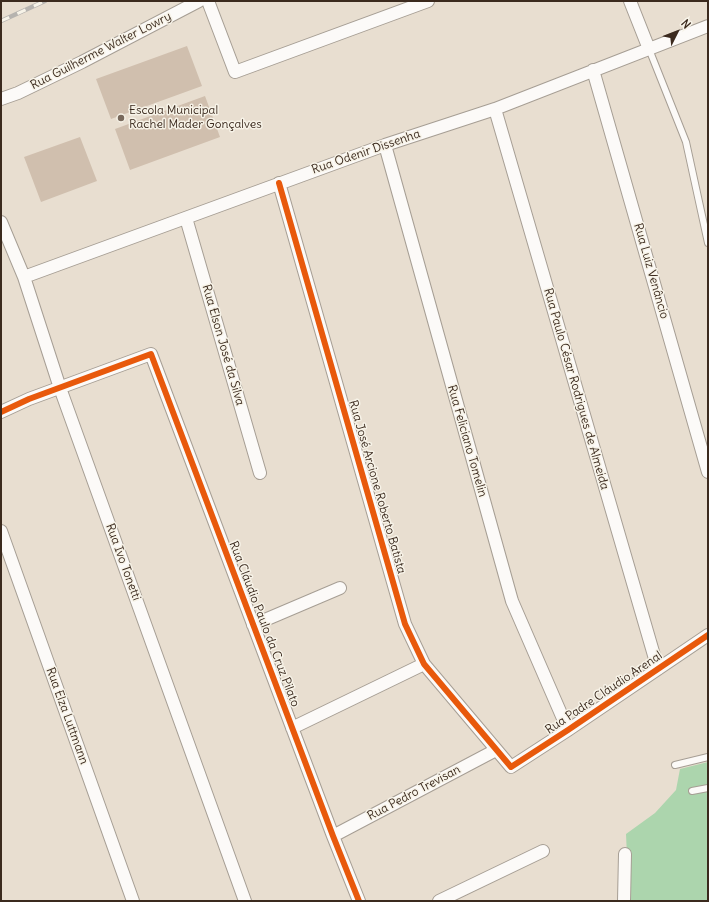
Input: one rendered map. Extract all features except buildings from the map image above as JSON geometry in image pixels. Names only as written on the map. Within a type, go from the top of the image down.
[{"type":"street","name":"Rua Guilherme Walter Lowry","points":[[1,100],[82,62],[199,1]]},
{"type":"street","points":[[208,1],[235,72],[428,1]]},
{"type":"street","points":[[630,1],[649,49]]},
{"type":"street","name":"Rua Odenir Dissenha","points":[[24,277],[385,145],[495,109],[708,26]]},
{"type":"street","name":"Rua Luiz Venâncio","points":[[593,70],[708,472]]},
{"type":"street","name":"Rua Paulo César Rodrigues de Almeida","points":[[495,109],[658,670]]},
{"type":"street","name":"Rua Feliciano Tomelin","points":[[385,145],[512,601],[568,730]]},
{"type":"street","name":"Rua José Arcione Roberto Batista","points":[[279,183],[405,624],[424,664],[511,767]]},
{"type":"street","name":"Rua Elson José da Silva","points":[[186,218],[260,473]]},
{"type":"street","name":"Rua Ivo Tonetti","points":[[1,222],[24,277],[60,388],[245,901]]},
{"type":"street","name":"Rua Cláudio Paulo da Cruz Pilato","points":[[60,388],[151,354],[359,901]]},
{"type":"street","points":[[1,412],[60,388]]},
{"type":"street","name":"Rua Elza Luttmann","points":[[1,531],[133,901]]},
{"type":"street","points":[[253,625],[340,588]]},
{"type":"street","name":"Rua Padre Cláudio Arenal","points":[[511,767],[708,636]]},
{"type":"street","points":[[292,728],[424,664]]},
{"type":"street","name":"Rua Pedro Trevisan","points":[[333,836],[496,750]]},
{"type":"street","points":[[439,901],[543,850]]},
{"type":"street","points":[[624,901],[625,854]]},
{"type":"lane","points":[[649,49],[686,142],[708,243]]},
{"type":"lane","points":[[675,765],[708,757]]},
{"type":"lane","points":[[692,791],[708,788]]},
{"type":"green space","points":[[708,762],[708,901],[629,901],[626,834],[655,813],[676,790],[680,769]]},
{"type":"railway","points":[[1,21],[45,1]]},
{"type":"cycle path","points":[[279,183],[405,624],[424,664],[511,767],[708,635]]},
{"type":"cycle path","points":[[1,412],[29,399],[151,354],[359,901]]},
{"type":"place","name":"Escola Municipal Rachel Mader Gonçalves","points":[[121,118]]}]
